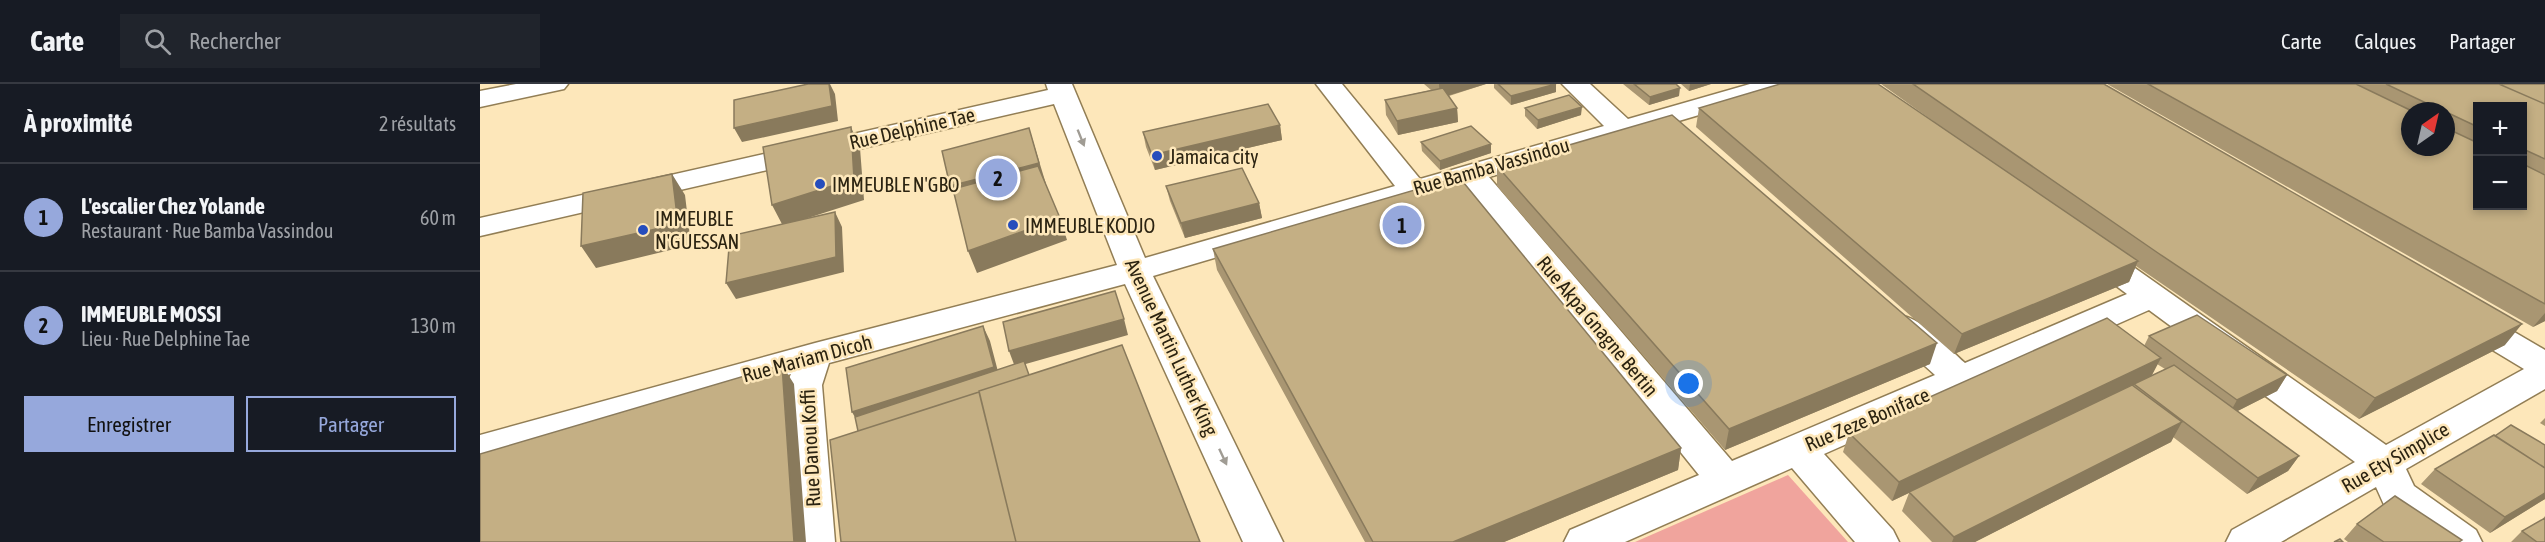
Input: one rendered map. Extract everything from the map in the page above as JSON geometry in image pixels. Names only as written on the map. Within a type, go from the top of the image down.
[{"type":"street","points":[[480,99],[555,84]]},
{"type":"street","points":[[1329,84],[1413,189]]},
{"type":"street","points":[[1575,84],[1622,128]]},
{"type":"street","name":"Rue Bamba Vassindou","points":[[1135,271],[1778,84]]},
{"type":"street","name":"Rue Delphine Tae","points":[[480,227],[1061,89]]},
{"type":"street","name":"Avenue Martin Luther King","points":[[1061,89],[1135,271],[1263,542]]},
{"type":"street","points":[[1664,117],[1691,141]]},
{"type":"street","name":"Rue Akpa Gnagne Bertin","points":[[1470,172],[1725,480]]},
{"type":"street","points":[[2074,240],[2384,463],[2399,496],[2462,542]]},
{"type":"street","name":"Rue Mariam Dicoh","points":[[480,449],[815,356],[1135,271]]},
{"type":"street","name":"Rue Zeze Boniface","points":[[1584,542],[2151,296]]},
{"type":"street","points":[[2442,304],[2545,366]]},
{"type":"street","points":[[1880,307],[1961,379]]},
{"type":"street","name":"Rue Danou Koffi","points":[[815,356],[804,385],[815,542]]},
{"type":"street","name":"Rue Ety Simplice","points":[[2246,542],[2545,373]]},
{"type":"street","points":[[1798,449],[1879,542]]},
{"type":"shaded area","points":[[1788,475],[1848,542],[1635,542]]},
{"type":"building","points":[[808,84],[829,84],[832,106],[734,128],[734,100]]},
{"type":"building","points":[[1498,84],[1556,84],[1511,96]]},
{"type":"building","points":[[1634,84],[1676,84],[1680,88],[1650,97]]},
{"type":"building","points":[[1780,84],[1878,84],[2138,261],[1962,334],[1699,108]]},
{"type":"building","points":[[1913,84],[2104,84],[2522,324],[2375,398],[2158,253]]},
{"type":"building","points":[[2148,84],[2356,84],[2401,106],[2401,156],[2455,156],[2455,132],[2473,141],[2473,210],[2527,210],[2527,166],[2545,175],[2545,304]]},
{"type":"building","points":[[2386,84],[2499,84],[2545,104],[2545,159],[2527,151],[2527,102],[2473,102],[2473,125],[2455,116],[2455,102],[2424,102]]},
{"type":"building","points":[[2499,84],[2545,84],[2545,104]]},
{"type":"building","points":[[1443,88],[1457,108],[1397,121],[1385,100]]},
{"type":"building","points":[[1569,95],[1582,107],[1538,120],[1525,108]]},
{"type":"building","points":[[1268,104],[1280,125],[1152,155],[1143,132]]},
{"type":"building","points":[[1672,115],[1937,343],[1729,429],[1497,166]]},
{"type":"building","points":[[1471,126],[1491,144],[1440,161],[1421,142]]},
{"type":"building","points":[[851,127],[854,179],[772,205],[763,147]]},
{"type":"building","points":[[1029,128],[1039,163],[950,186],[942,151]]},
{"type":"building","points":[[1038,166],[1060,218],[968,251],[953,189]]},
{"type":"building","points":[[1242,168],[1259,203],[1181,223],[1166,186]]},
{"type":"building","points":[[672,174],[678,224],[581,246],[583,193]]},
{"type":"building","points":[[1459,177],[1681,448],[1453,542],[1373,542],[1213,249]]},
{"type":"building","points":[[835,212],[836,257],[726,283],[730,236]]},
{"type":"building","points":[[1115,291],[1124,319],[1009,351],[1003,322]]},
{"type":"building","points":[[2197,315],[2287,375],[2237,400],[2149,336]]},
{"type":"building","points":[[2107,318],[2161,358],[1899,482],[1849,433]]},
{"type":"building","points":[[983,326],[994,367],[852,412],[846,368]]},
{"type":"building","points":[[1122,345],[1200,542],[1016,542],[979,391]]},
{"type":"building","points":[[1024,361],[1029,375],[858,431],[855,417]]},
{"type":"building","points":[[782,365],[794,542],[480,542],[480,454]]},
{"type":"building","points":[[2174,365],[2299,456],[2258,478],[2134,384]]},
{"type":"building","points":[[2132,385],[2182,422],[1954,537],[1909,492]]},
{"type":"building","points":[[979,392],[1016,542],[841,542],[830,440]]},
{"type":"building","points":[[2511,425],[2545,445],[2545,468],[2495,436]]},
{"type":"building","points":[[2494,435],[2545,468],[2545,493],[2505,517],[2435,469]]},
{"type":"building","points":[[2395,496],[2462,540],[2459,542],[2384,542],[2357,524]]},
{"type":"building","points":[[2545,518],[2545,542],[2537,542],[2522,531]]},
{"type":"place","name":"Jamaica city","points":[[1157,156]]},
{"type":"place","name":"IMMEUBLE MOSSI","points":[[998,178]]},
{"type":"place","name":"IMMEUBLE N'GBO","points":[[820,184]]},
{"type":"place","name":"IMMEUBLE KODJO","points":[[1013,225]]},
{"type":"place","name":"L'escalier Chez Yolande","points":[[1402,225]]},
{"type":"place","name":"IMMEUBLE N'GUESSAN","points":[[643,230]]}]
